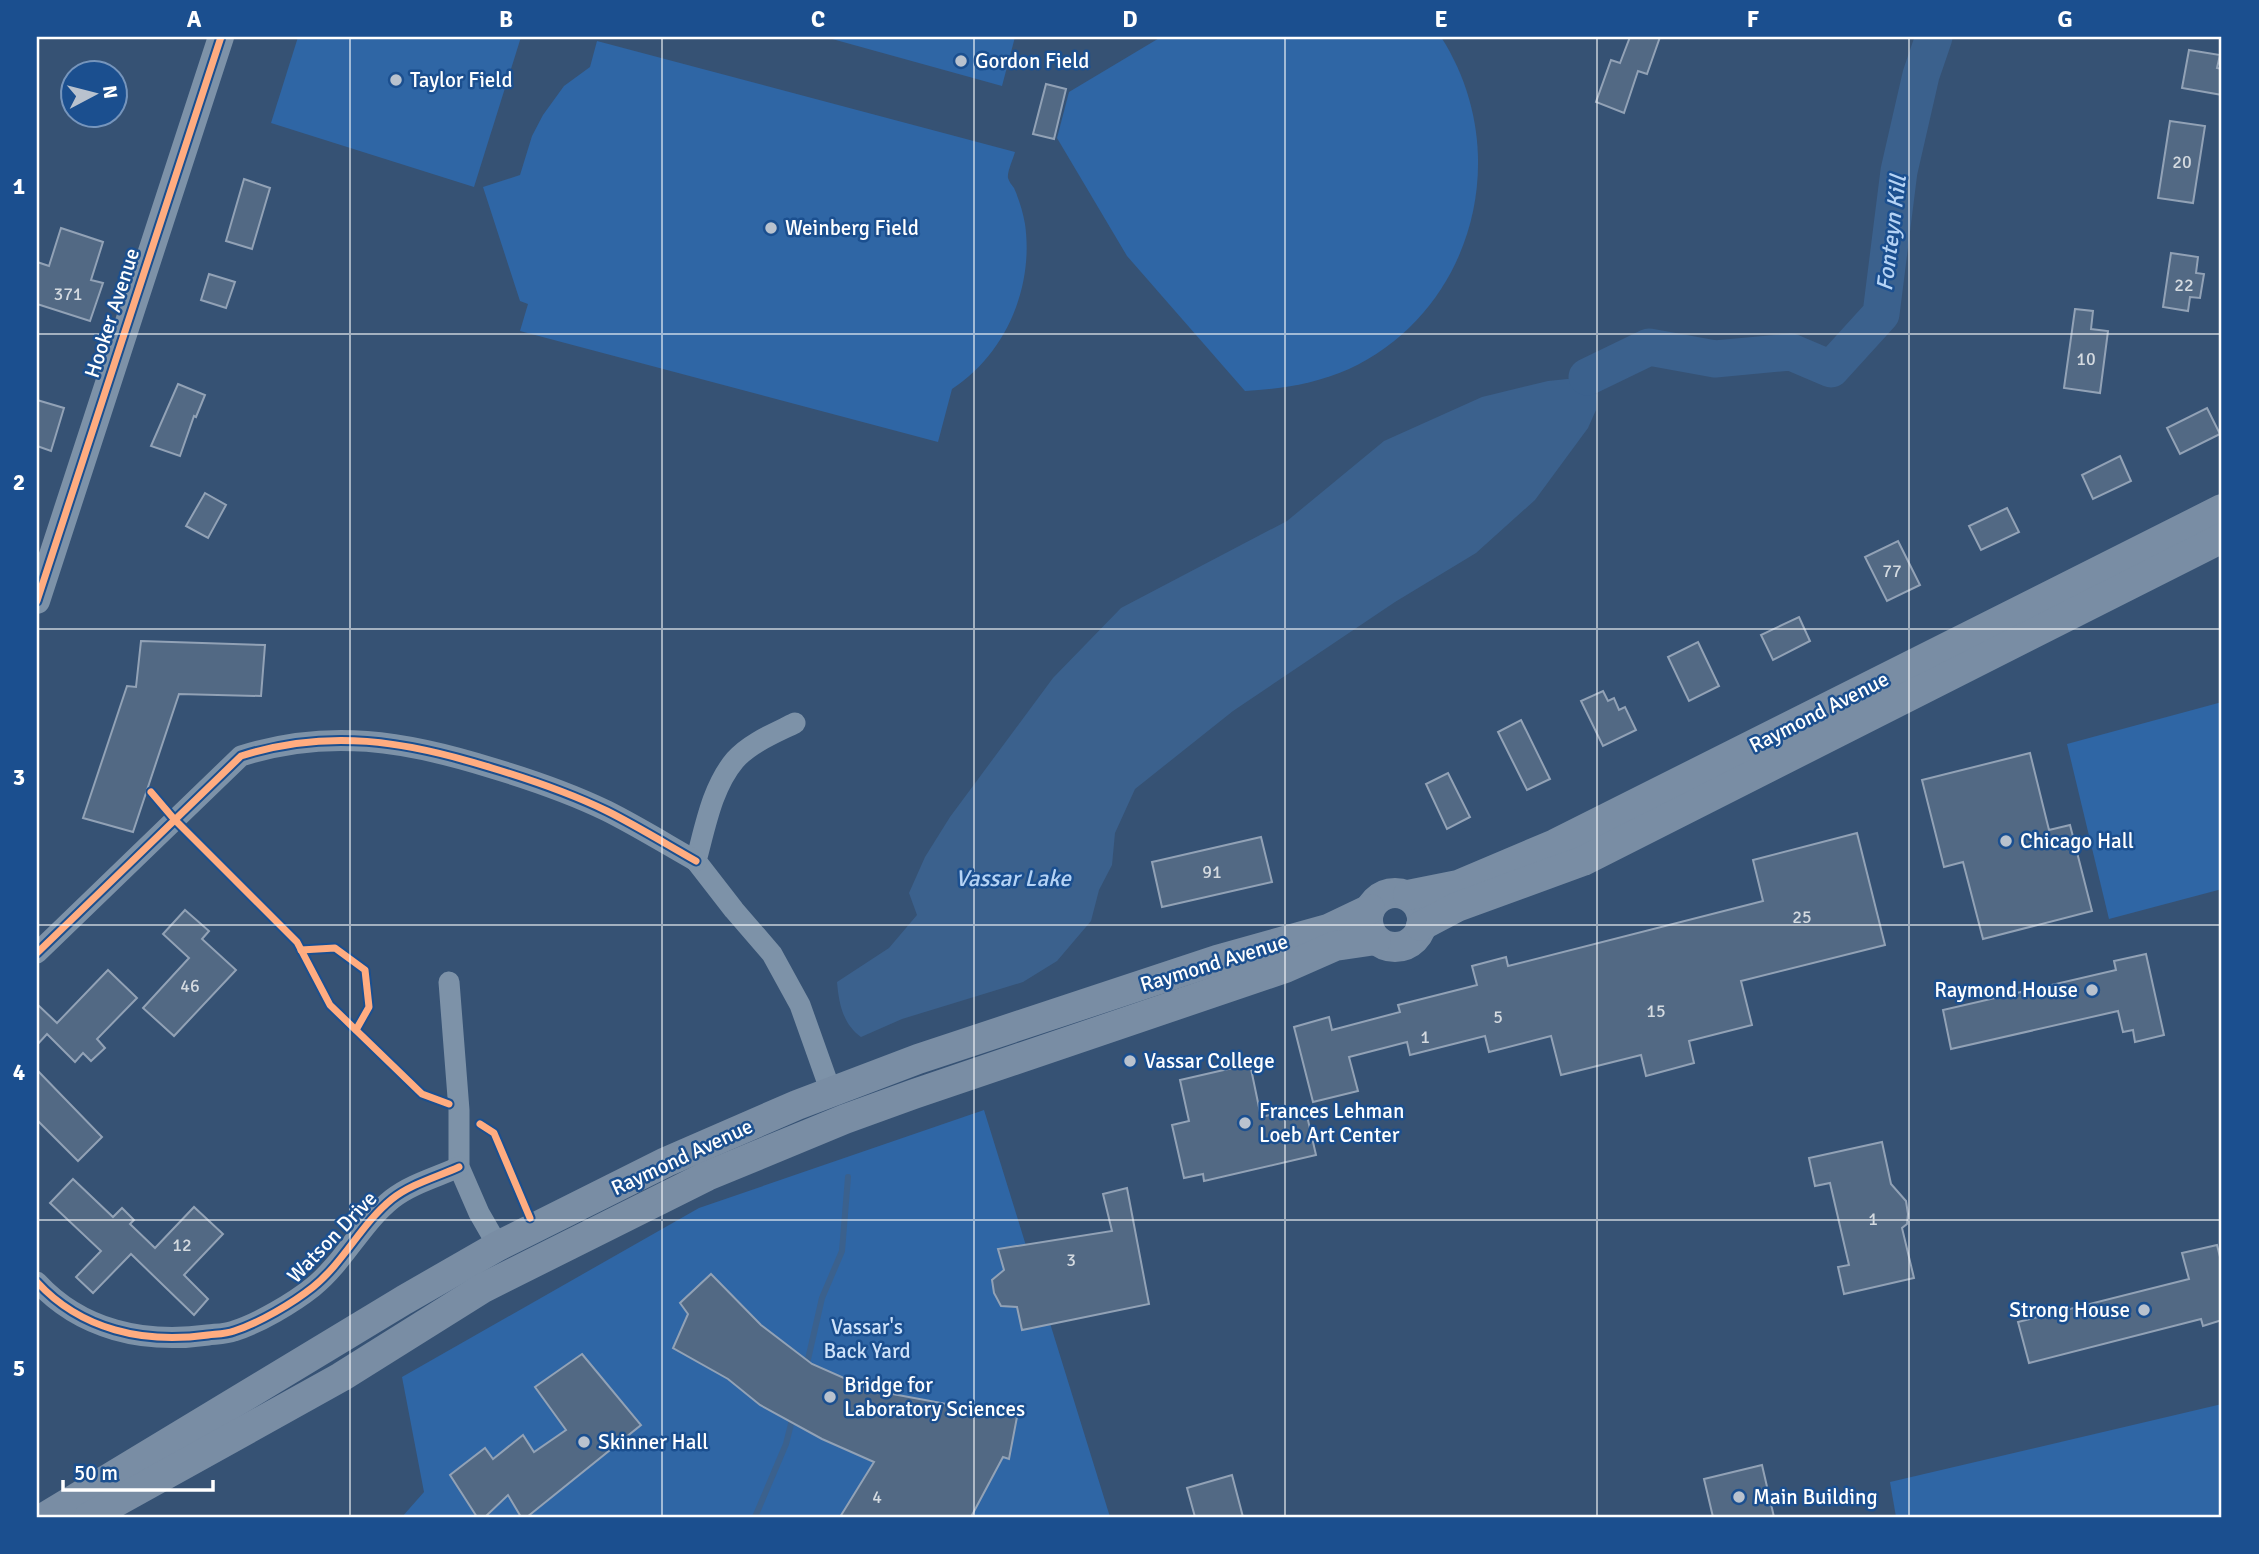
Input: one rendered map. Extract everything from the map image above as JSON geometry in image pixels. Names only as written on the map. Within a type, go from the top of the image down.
[{"type":"main road","name":"Raymond Avenue","points":[[45,1517],[404,1300],[498,1247],[666,1162],[831,1092],[918,1059],[1217,960],[1328,929],[1370,909],[1374,901],[1389,892],[1408,895],[1458,885],[1555,844],[2222,509]]},
{"type":"main road","name":"Raymond Avenue","points":[[89,1517],[341,1377],[483,1288],[707,1176],[845,1119],[1285,968],[1335,946],[1376,940],[1383,945],[1401,947],[1414,939],[1421,926],[1457,907],[1583,861],[2222,538]]},
{"type":"main road","points":[[1408,895],[1421,912],[1421,926]]},
{"type":"main road","points":[[1370,909],[1368,925],[1376,940]]},
{"type":"street","name":"Hooker Avenue","points":[[37,601],[45,549],[221,37]]},
{"type":"street","points":[[696,861],[722,779],[736,759],[759,741],[795,723]]},
{"type":"street","points":[[37,953],[241,756],[274,745],[308,741],[363,740],[396,744],[457,757],[538,781],[606,811],[696,861],[772,954],[800,1005],[831,1092]]},
{"type":"street","points":[[449,982],[459,1111],[459,1167],[479,1213],[498,1247]]},
{"type":"street","name":"Watson Drive","points":[[37,1282],[54,1300],[95,1324],[129,1334],[191,1338],[234,1331],[292,1303],[316,1284],[347,1252],[373,1217],[392,1199],[410,1188],[459,1167]]},
{"type":"green space","name":"Taylor Field","points":[[298,37],[521,37],[474,187],[271,123]]},
{"type":"green space","name":"Gordon Field","points":[[825,37],[1015,37],[1002,86]]},
{"type":"green space","points":[[1161,37],[1441,37],[1463,82],[1476,129],[1478,177],[1470,224],[1453,268],[1427,308],[1392,343],[1349,369],[1311,382],[1245,391],[1127,256],[1057,138],[1069,92]]},
{"type":"green space","points":[[597,41],[1015,152],[1008,178],[1022,210],[1027,248],[1020,295],[1001,338],[971,374],[952,389],[938,442],[520,331],[528,304],[520,301],[483,187],[520,175],[532,136],[543,115],[564,86],[590,67]]},
{"type":"green space","points":[[2222,702],[2222,889],[2109,919],[2067,744]]},
{"type":"green space","name":"Vassar's Back Yard","points":[[984,1110],[1110,1517],[402,1517],[424,1492],[402,1377],[699,1208]]},
{"type":"green space","points":[[2222,1404],[2222,1517],[1896,1517],[1890,1482]]},
{"type":"water","name":"Vassar Lake","points":[[1587,377],[1597,395],[1596,410],[1588,428],[1535,500],[1476,553],[1395,602],[1233,711],[1135,789],[1115,833],[1112,865],[1099,890],[1091,921],[1057,961],[1023,982],[902,1019],[861,1037],[855,1032],[843,1013],[837,982],[889,948],[917,915],[909,893],[925,857],[950,817],[1053,678],[1121,608],[1287,521],[1384,441],[1482,397],[1548,381]]},
{"type":"building","points":[[1630,37],[1660,37],[1647,74],[1638,71],[1624,113],[1596,102],[1611,60],[1620,63]]},
{"type":"building","points":[[2189,50],[2220,55],[2217,68],[2222,69],[2222,95],[2182,88]]},
{"type":"building","points":[[1046,84],[1066,89],[1054,139],[1033,134]]},
{"type":"building","points":[[2170,121],[2205,126],[2193,203],[2158,198]]},
{"type":"building","points":[[244,179],[270,188],[252,249],[226,241]]},
{"type":"building","points":[[61,228],[103,242],[91,280],[103,283],[90,321],[37,304],[37,262],[49,266]]},
{"type":"building","points":[[2171,253],[2198,257],[2196,273],[2204,274],[2200,298],[2190,297],[2188,311],[2163,307]]},
{"type":"building","points":[[209,274],[235,282],[226,308],[201,300]]},
{"type":"building","points":[[2075,309],[2093,311],[2091,329],[2108,331],[2100,393],[2064,388]]},
{"type":"building","points":[[178,384],[205,395],[196,417],[194,416],[180,456],[151,446]]},
{"type":"building","points":[[37,400],[64,408],[51,451],[37,446]]},
{"type":"building","points":[[2207,408],[2220,434],[2180,454],[2167,428]]},
{"type":"building","points":[[2120,456],[2131,481],[2093,499],[2082,475]]},
{"type":"building","points":[[205,493],[226,505],[208,538],[186,526]]},
{"type":"building","points":[[2007,508],[2019,532],[1981,550],[1969,526]]},
{"type":"building","points":[[1898,541],[1920,585],[1887,601],[1865,557]]},
{"type":"building","points":[[1799,617],[1810,641],[1773,660],[1761,635]]},
{"type":"building","points":[[141,641],[265,645],[261,696],[179,694],[133,832],[83,818],[127,686],[136,687]]},
{"type":"building","points":[[1698,642],[1719,686],[1689,701],[1668,657]]},
{"type":"building","points":[[1603,691],[1608,701],[1614,698],[1619,710],[1625,707],[1636,730],[1603,746],[1581,701]]},
{"type":"building","points":[[1521,720],[1550,779],[1527,790],[1498,732]]},
{"type":"building","name":"Chicago Hall","points":[[2030,753],[2049,830],[2070,825],[2092,911],[1983,939],[1963,862],[1944,867],[1922,780]]},
{"type":"building","points":[[1448,773],[1470,817],[1447,829],[1426,784]]},
{"type":"building","points":[[1857,833],[1885,945],[1741,981],[1752,1025],[1689,1041],[1694,1063],[1646,1076],[1641,1055],[1561,1075],[1551,1036],[1489,1052],[1485,1036],[1410,1055],[1407,1042],[1349,1057],[1358,1091],[1313,1102],[1294,1027],[1329,1017],[1332,1030],[1400,1012],[1398,1005],[1477,985],[1472,966],[1506,957],[1508,966],[1763,901],[1753,860]]},
{"type":"building","points":[[1261,837],[1272,882],[1162,907],[1152,862]]},
{"type":"building","points":[[185,910],[209,931],[202,939],[236,970],[174,1036],[143,1008],[189,958],[163,934]]},
{"type":"building","name":"Raymond House","points":[[2146,954],[2164,1035],[2135,1042],[2133,1030],[2123,1032],[2118,1011],[1951,1049],[1943,1010],[2116,970],[2114,961]]},
{"type":"building","points":[[108,970],[137,998],[97,1039],[105,1048],[91,1061],[83,1053],[75,1062],[47,1034],[37,1045],[37,1004],[57,1023]]},
{"type":"building","name":"Frances Lehman Loeb Art Center","points":[[1250,1064],[1261,1117],[1305,1107],[1316,1155],[1204,1181],[1203,1174],[1184,1178],[1172,1125],[1189,1121],[1180,1080]]},
{"type":"building","points":[[37,1070],[102,1137],[78,1161],[37,1120]]},
{"type":"building","points":[[1882,1142],[1891,1184],[1906,1201],[1907,1224],[1902,1228],[1914,1278],[1844,1294],[1838,1267],[1849,1265],[1830,1183],[1815,1186],[1809,1158]]},
{"type":"building","points":[[73,1179],[113,1217],[122,1208],[134,1220],[130,1224],[155,1248],[194,1207],[223,1234],[184,1275],[208,1299],[194,1315],[131,1254],[93,1293],[76,1277],[101,1251],[50,1203]]},
{"type":"building","points":[[1127,1188],[1149,1304],[1022,1330],[1017,1307],[1001,1306],[994,1293],[992,1280],[1004,1270],[998,1249],[1112,1231],[1103,1194]]},
{"type":"building","name":"Strong House","points":[[2217,1245],[2222,1265],[2222,1320],[2203,1326],[2201,1319],[2029,1363],[2018,1322],[2189,1279],[2182,1253]]},
{"type":"building","name":"Bridge for Laboratory Sciences","points":[[711,1274],[761,1325],[812,1364],[871,1390],[1017,1417],[1009,1459],[1003,1457],[971,1517],[840,1517],[874,1462],[822,1439],[760,1405],[728,1379],[673,1348],[688,1314],[680,1303]]},
{"type":"building","name":"Skinner Hall","points":[[582,1354],[641,1425],[527,1517],[521,1517],[508,1495],[485,1517],[477,1517],[450,1475],[485,1448],[493,1459],[523,1435],[534,1452],[566,1430],[535,1387]]},
{"type":"building","name":"Main Building","points":[[1762,1465],[1774,1517],[1713,1517],[1704,1479]]},
{"type":"building","points":[[1232,1475],[1243,1517],[1195,1517],[1187,1488]]},
{"type":"waterway","name":"Fonteyn Kill","points":[[1587,377],[1649,347],[1715,359],[1791,352],[1831,369],[1881,314],[1899,171],[1921,75],[1934,37]]},
{"type":"waterway","name":"Fonteyn Kill","points":[[806,1368],[822,1298],[842,1251],[848,1177]]},
{"type":"waterway","name":"Fonteyn Kill","points":[[755,1517],[786,1444],[793,1416]]},
{"type":"cycle path","points":[[37,601],[221,37]]},
{"type":"cycle path","points":[[37,953],[241,756],[305,742],[336,740],[398,745],[492,768],[593,804],[696,861]]},
{"type":"cycle path","points":[[151,792],[174,819],[297,942],[330,1005],[422,1094],[449,1104]]},
{"type":"cycle path","points":[[301,950],[335,948],[365,970],[369,1007],[356,1030]]},
{"type":"cycle path","points":[[480,1124],[494,1133],[530,1218]]},
{"type":"cycle path","points":[[37,1282],[73,1312],[115,1330],[160,1337],[231,1332],[275,1312],[313,1287],[392,1199],[416,1185],[459,1167]]},
{"type":"place","name":"Gordon Field","points":[[961,61]]},
{"type":"place","name":"Taylor Field","points":[[396,80]]},
{"type":"place","name":"Weinberg Field","points":[[771,228]]},
{"type":"place","name":"Chicago Hall","points":[[2006,841]]},
{"type":"place","name":"Raymond House","points":[[2092,990]]},
{"type":"place","name":"Vassar College","points":[[1130,1061]]},
{"type":"place","name":"Frances Lehman Loeb Art Center","points":[[1245,1123]]},
{"type":"place","name":"Strong House","points":[[2144,1310]]},
{"type":"place","name":"Bridge for Laboratory Sciences","points":[[830,1397]]},
{"type":"place","name":"Skinner Hall","points":[[584,1442]]},
{"type":"place","name":"Main Building","points":[[1739,1497]]}]
